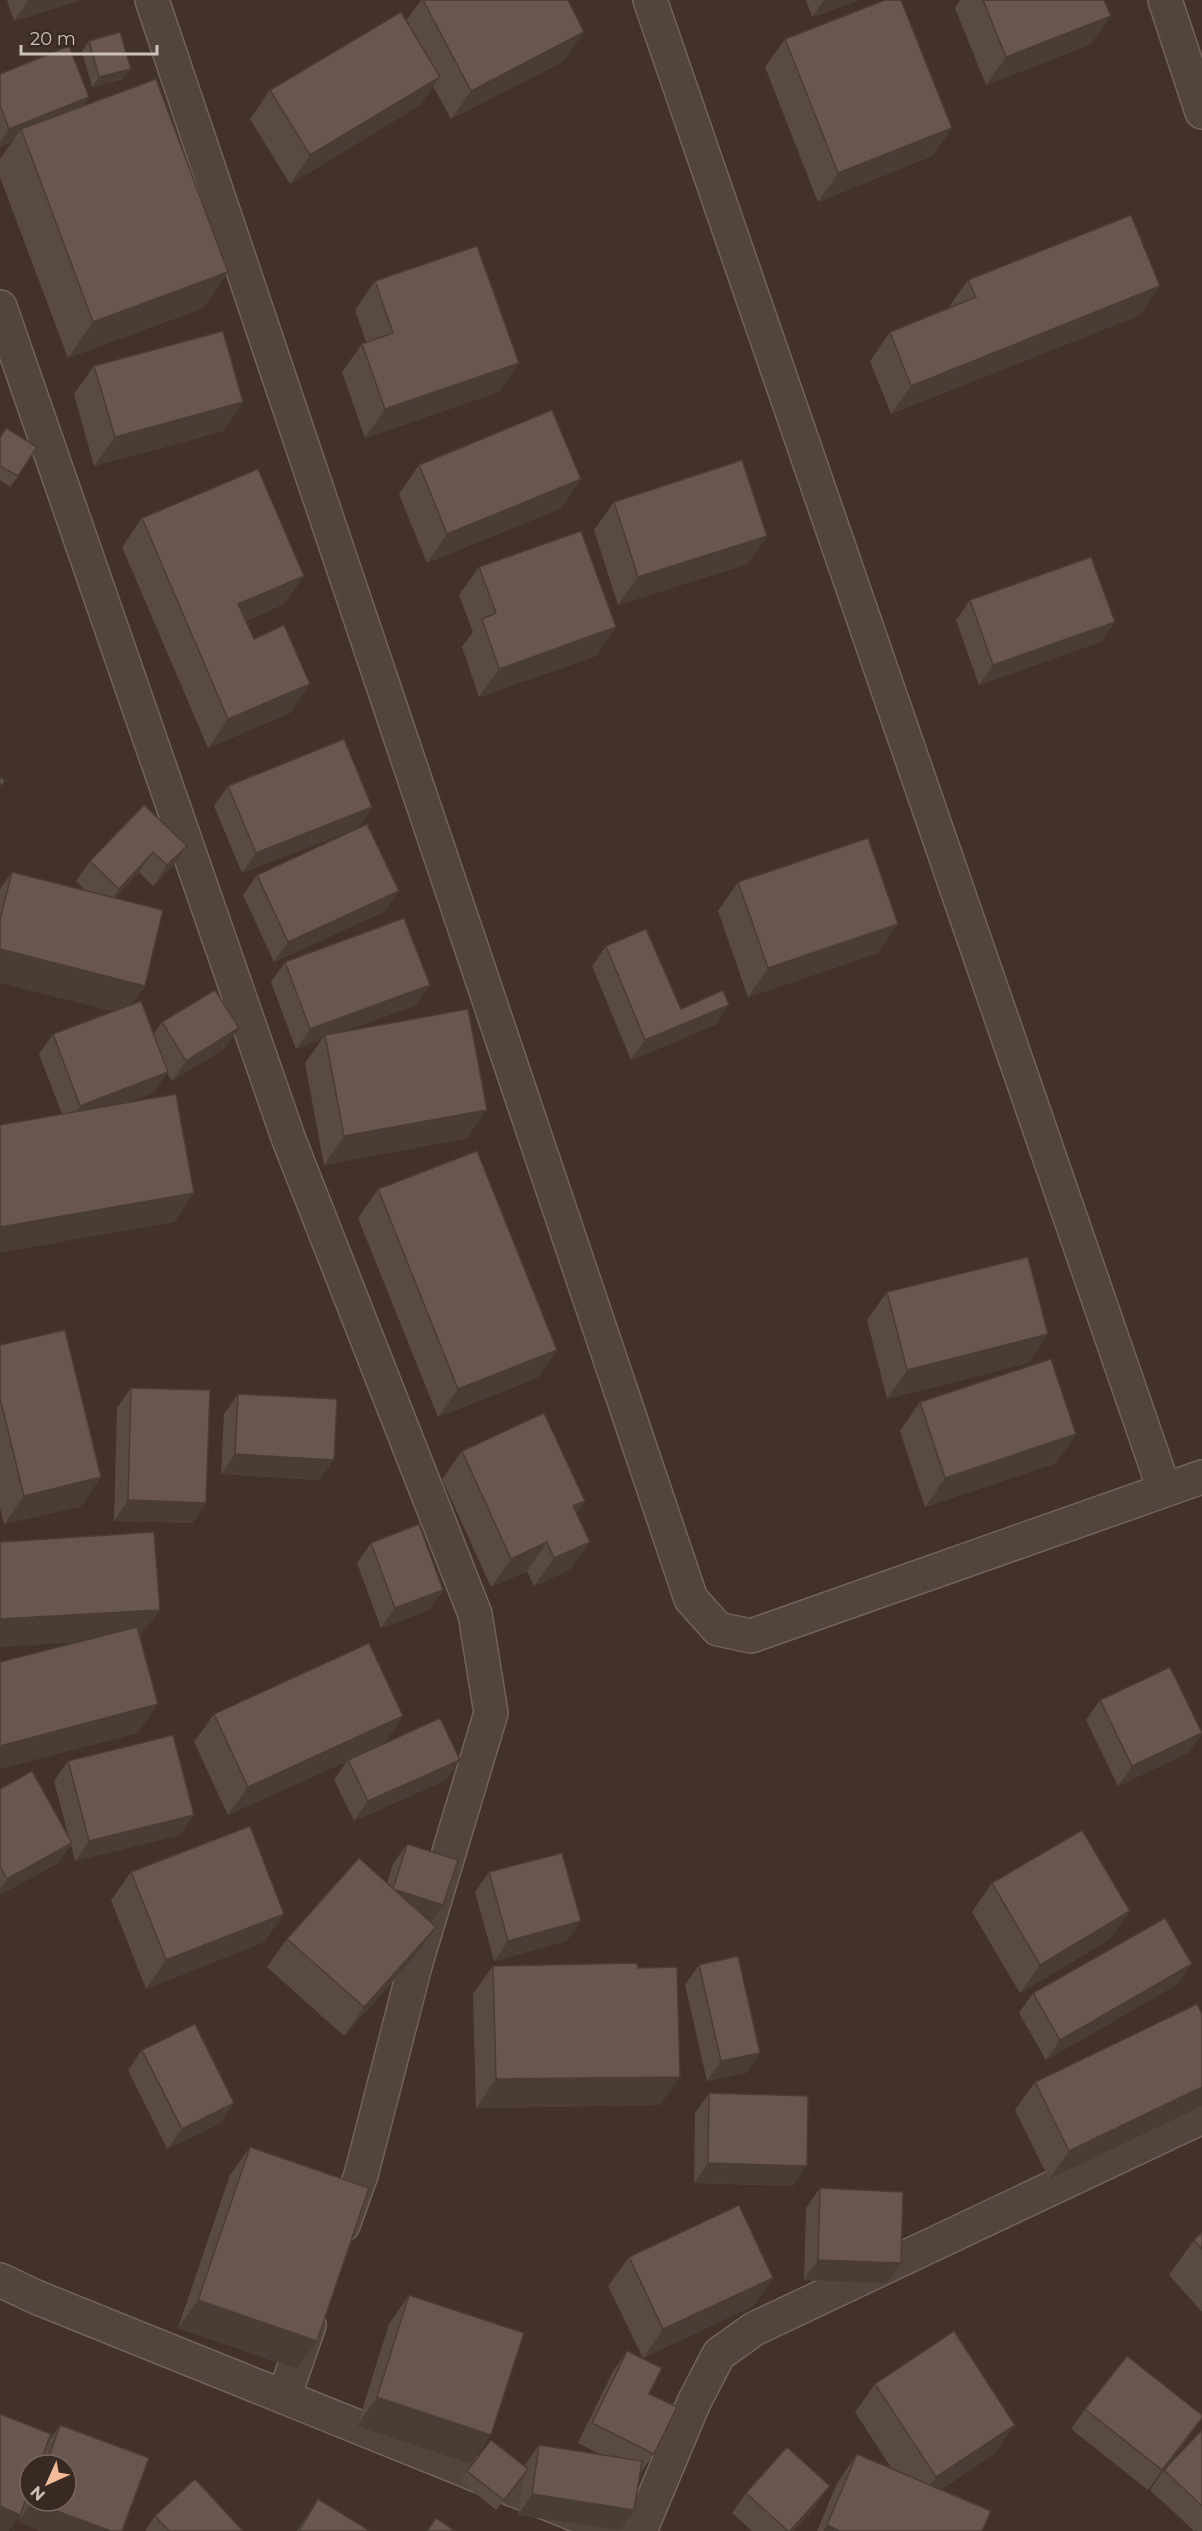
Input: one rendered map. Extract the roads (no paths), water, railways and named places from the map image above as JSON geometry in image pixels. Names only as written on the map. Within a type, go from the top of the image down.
[{"type":"street","points":[[152,0],[691,1599],[718,1629],[751,1636],[1202,1477]]},
{"type":"street","points":[[650,0],[1164,1489]]},
{"type":"street","points":[[1165,0],[1202,112]]},
{"type":"street","points":[[0,308],[289,1140],[475,1614],[490,1713],[416,1962],[361,2175],[334,2252]]},
{"type":"street","points":[[640,2531],[694,2402],[719,2354],[754,2329],[1202,2117]]},
{"type":"street","points":[[0,2280],[36,2297],[616,2531]]},
{"type":"street","points":[[284,2397],[318,2297]]}]
